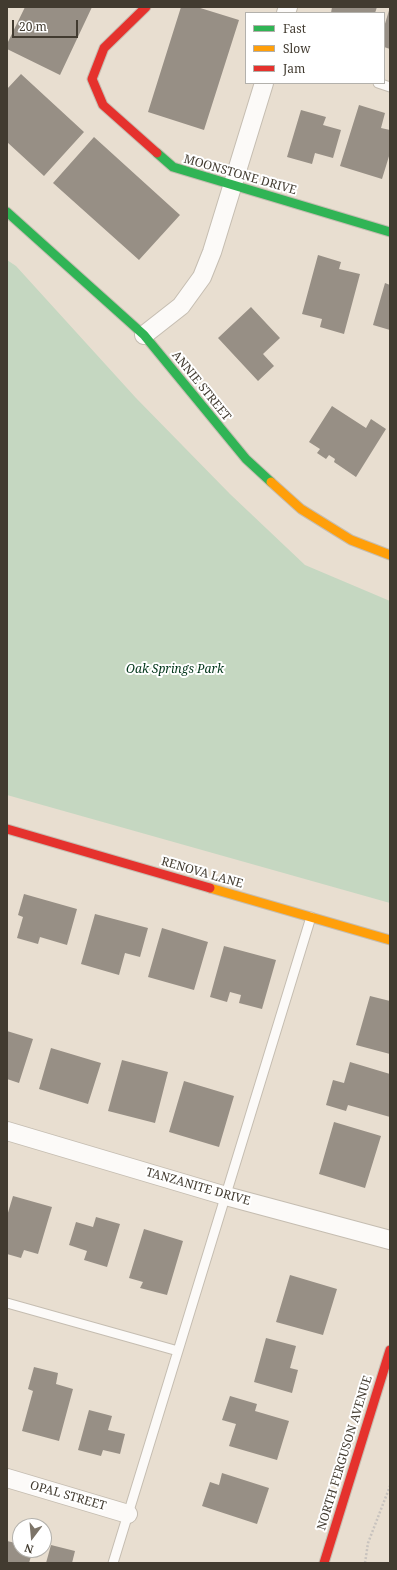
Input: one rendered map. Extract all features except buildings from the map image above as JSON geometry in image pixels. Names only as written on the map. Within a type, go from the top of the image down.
[{"type":"street","name":"MOONSTONE DRIVE","points":[[146,7],[104,48],[92,78],[103,105],[173,167],[390,232]]},
{"type":"street","points":[[144,335],[181,306],[202,277],[212,252],[264,84]]},
{"type":"street","name":"ANNIE STREET","points":[[7,212],[79,274],[144,335],[246,459],[301,509],[351,540],[390,555]]},
{"type":"street","name":"RENOVA LANE","points":[[7,829],[390,940]]},
{"type":"street","name":"TANZANITE DRIVE","points":[[7,1131],[226,1196],[390,1240]]},
{"type":"street","name":"NORTH FERGUSON AVENUE","points":[[324,1563],[390,1350]]},
{"type":"street","name":"OPAL STREET","points":[[7,1478],[128,1514]]},
{"type":"lane","points":[[113,1563],[312,917]]},
{"type":"lane","points":[[7,1303],[178,1351]]},
{"type":"path","points":[[365,1563],[368,1543],[390,1486]]},
{"type":"green space","name":"Oak Springs Park","points":[[7,260],[16,266],[136,398],[230,494],[305,565],[390,601],[390,903],[7,795]]},
{"type":"traffic: fast","points":[[157,153],[173,167],[390,232]]},
{"type":"traffic: fast","points":[[7,212],[144,335],[246,459],[271,482]]},
{"type":"traffic: slow","points":[[271,482],[301,509],[351,540],[390,555]]},
{"type":"traffic: slow","points":[[210,888],[390,940]]},
{"type":"traffic: jam","points":[[146,7],[104,48],[92,79],[103,105],[157,153]]},
{"type":"traffic: jam","points":[[7,829],[210,888]]},
{"type":"traffic: jam","points":[[324,1563],[390,1350]]}]
